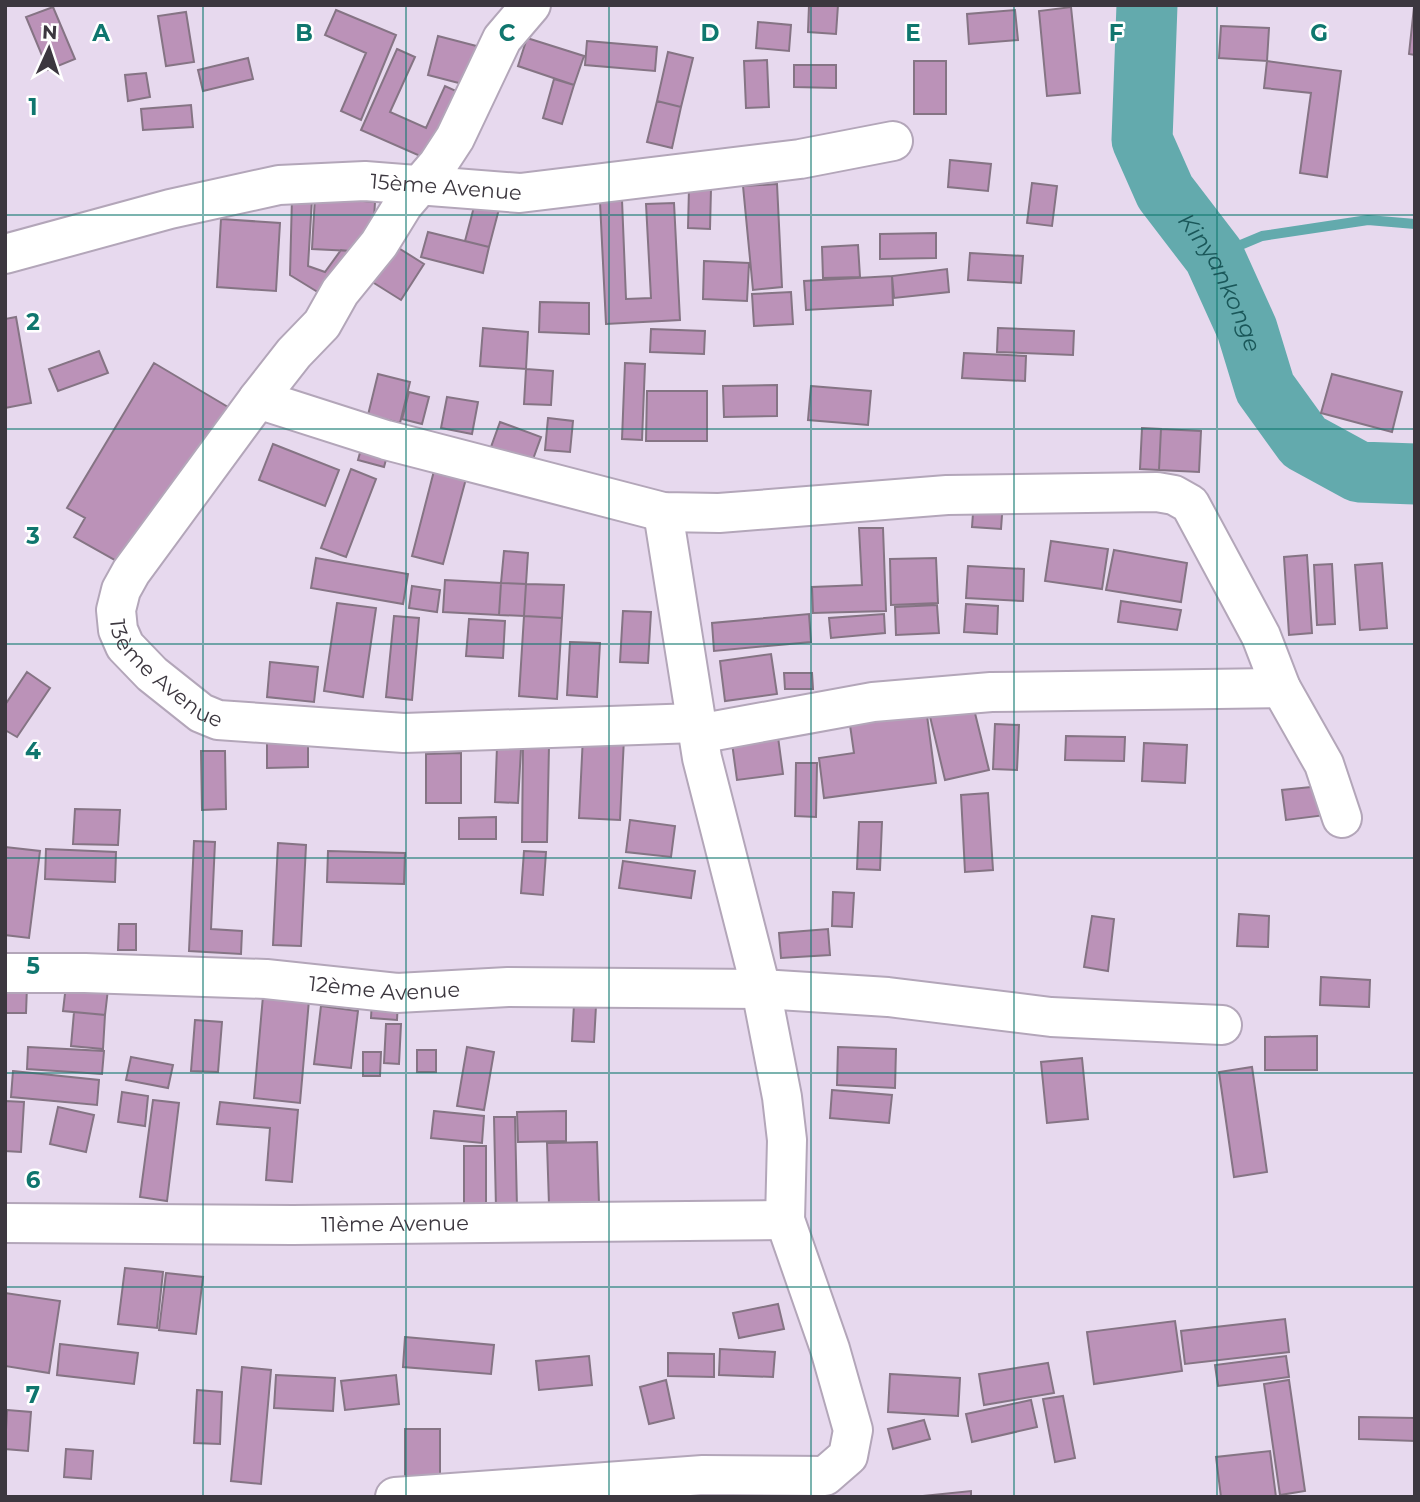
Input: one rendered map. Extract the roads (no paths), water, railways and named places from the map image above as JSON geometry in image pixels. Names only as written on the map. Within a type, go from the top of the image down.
[{"type":"street","name":"13ème Avenue","points":[[531,5],[502,39],[455,138],[340,292],[322,324],[294,353],[258,399],[131,572],[121,590],[116,610],[118,630],[125,646],[152,674],[201,713],[218,720],[404,733],[697,728],[873,702],[991,692],[1281,688]]},
{"type":"street","name":"15ème Avenue","points":[[5,254],[248,189],[365,181],[421,183],[520,193],[800,159],[892,141]]},
{"type":"street","points":[[258,399],[386,440],[663,512],[719,513],[947,495],[1157,492],[1174,495],[1190,505],[1261,636],[1281,688],[1324,764],[1342,818]]},
{"type":"street","points":[[394,1497],[703,1475],[825,1476],[848,1456],[853,1430],[830,1349],[785,1220],[787,1140],[761,989],[697,728],[663,512]]},
{"type":"street","name":"12ème Avenue","points":[[5,973],[267,979],[397,993],[508,987],[761,989],[888,997],[1051,1017],[1223,1025]]},
{"type":"street","name":"11ème Avenue","points":[[5,1223],[267,1225],[785,1220]]},
{"type":"waterway","name":"Kinyankonge","points":[[1147,5],[1142,140],[1165,192],[1214,256],[1247,329],[1265,388],[1304,442],[1359,472],[1415,474]]},
{"type":"waterway","points":[[1214,256],[1262,236],[1368,220],[1415,224]]}]
